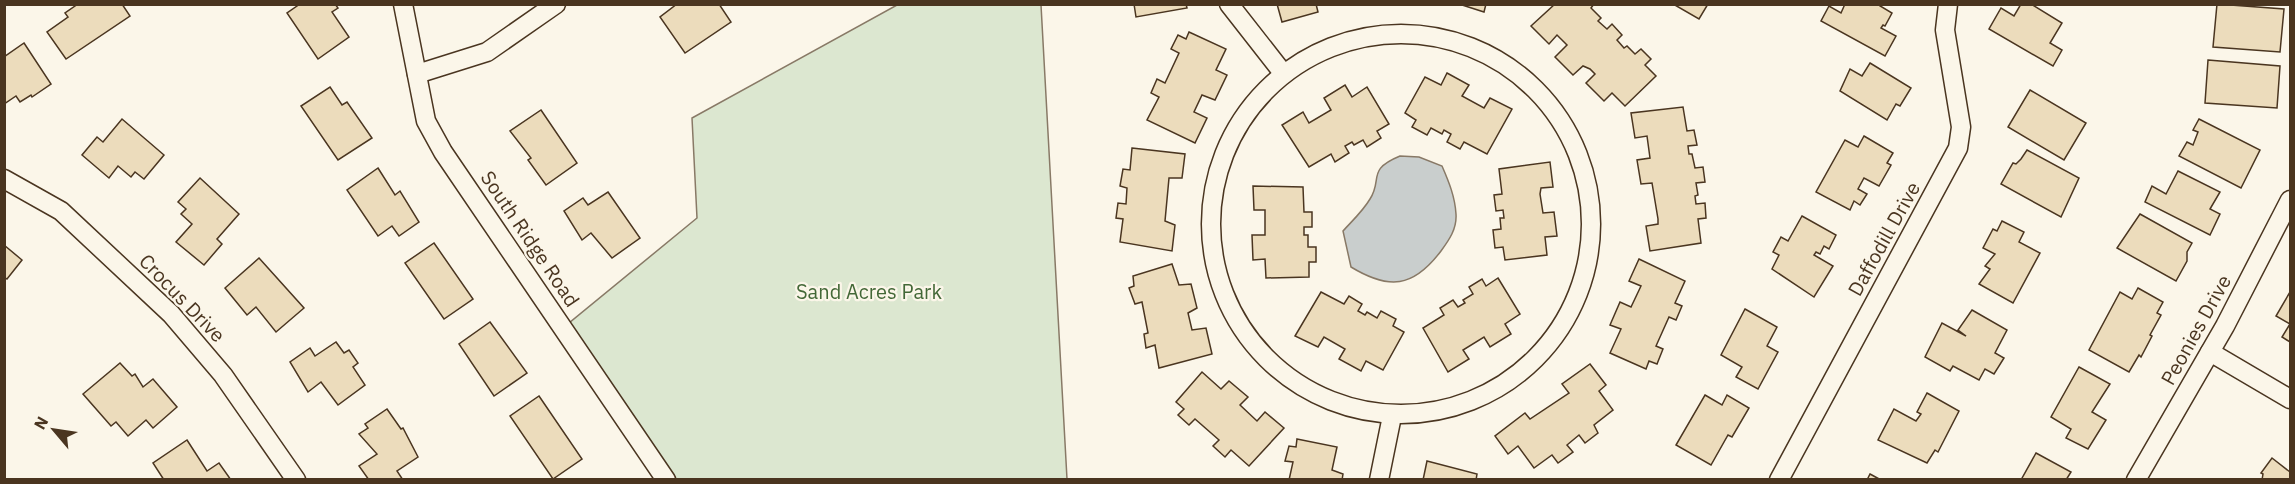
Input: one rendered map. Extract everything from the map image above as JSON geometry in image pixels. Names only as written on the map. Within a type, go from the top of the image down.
[{"type":"street","name":"South Ridge Road","points":[[403,4],[426,121],[443,152],[666,480]]},
{"type":"street","points":[[417,74],[486,52],[556,4]]},
{"type":"street","points":[[1229,4],[1283,73]]},
{"type":"street","name":"Daffodill Drive","points":[[1779,480],[1958,148],[1961,127],[1945,30],[1948,4]]},
{"type":"street","points":[[1374,34],[1448,38],[1504,62],[1553,107],[1584,168],[1591,243],[1570,314],[1523,372],[1466,404],[1392,416],[1337,405],[1282,375],[1238,326],[1212,258],[1213,188],[1241,118],[1283,73],[1322,49],[1374,34]]},
{"type":"street","name":"Crocus Drive","points":[[4,179],[61,212],[171,314],[223,375],[296,480]]},
{"type":"street","name":"Peonies Drive","points":[[2136,480],[2210,352],[2290,200]]},
{"type":"street","points":[[2210,352],[2290,399]]},
{"type":"street","points":[[1379,480],[1392,416]]},
{"type":"green space","name":"Sand Acres Park","points":[[897,5],[1041,5],[1067,479],[673,479],[563,328],[697,218],[692,118]]},
{"type":"shaded area","points":[[1400,156],[1419,157],[1442,166],[1453,196],[1456,219],[1450,238],[1431,263],[1410,278],[1400,282],[1389,282],[1351,267],[1343,231],[1370,199],[1379,170],[1389,161]]},
{"type":"building","points":[[78,4],[122,4],[130,16],[66,59],[47,32],[68,17],[65,13]]},
{"type":"building","points":[[300,4],[335,4],[338,8],[332,12],[349,37],[318,59],[287,13]]},
{"type":"building","points":[[677,4],[719,4],[731,22],[685,53],[660,17]]},
{"type":"building","points":[[1134,4],[1186,4],[1187,8],[1136,17]]},
{"type":"building","points":[[1277,4],[1316,4],[1318,12],[1282,22]]},
{"type":"building","points":[[1459,4],[1486,4],[1484,12]]},
{"type":"building","points":[[1555,4],[1594,4],[1591,8],[1601,18],[1598,21],[1607,29],[1612,24],[1622,35],[1617,40],[1624,48],[1627,46],[1635,54],[1641,49],[1651,59],[1645,65],[1656,76],[1625,106],[1612,93],[1604,101],[1586,83],[1595,74],[1590,69],[1583,66],[1573,75],[1555,57],[1567,45],[1557,35],[1549,44],[1531,26]]},
{"type":"building","points":[[1673,4],[1708,4],[1699,19]]},
{"type":"building","points":[[1845,4],[1877,4],[1892,13],[1885,26],[1881,28],[1896,36],[1885,56],[1821,21],[1829,6],[1841,13]]},
{"type":"building","points":[[2021,4],[2031,4],[2062,23],[2050,43],[2062,50],[2053,66],[1989,29],[2001,8],[2014,16]]},
{"type":"building","points":[[2217,4],[2284,9],[2280,52],[2213,47]]},
{"type":"building","points":[[1189,32],[1226,49],[1216,70],[1227,75],[1215,100],[1202,95],[1194,112],[1207,118],[1195,143],[1147,120],[1159,97],[1151,93],[1157,79],[1165,83],[1179,53],[1171,49],[1178,35],[1186,39]]},
{"type":"building","points":[[24,43],[51,84],[32,97],[31,95],[20,102],[16,96],[4,104],[4,57]]},
{"type":"building","points":[[2208,60],[2280,66],[2277,108],[2205,103]]},
{"type":"building","points":[[1870,63],[1911,88],[1900,106],[1896,104],[1887,120],[1840,91],[1850,69],[1862,76]]},
{"type":"building","points":[[1447,73],[1469,85],[1462,96],[1484,108],[1490,98],[1512,109],[1487,154],[1464,142],[1460,149],[1447,142],[1451,134],[1444,130],[1442,134],[1431,128],[1427,135],[1412,127],[1416,120],[1405,113],[1425,77],[1441,85]]},
{"type":"building","points":[[1345,85],[1352,97],[1367,87],[1389,124],[1377,131],[1381,138],[1367,147],[1363,140],[1354,145],[1352,142],[1345,146],[1349,153],[1335,162],[1331,154],[1309,167],[1282,125],[1303,112],[1309,123],[1331,110],[1324,98]]},
{"type":"building","points":[[330,87],[342,105],[347,102],[372,138],[338,160],[301,106]]},
{"type":"building","points":[[2030,90],[2086,123],[2064,160],[2008,127]]},
{"type":"building","points":[[1683,107],[1687,131],[1694,130],[1697,145],[1688,146],[1689,154],[1692,154],[1695,168],[1703,167],[1705,182],[1696,183],[1698,195],[1695,196],[1696,204],[1705,203],[1706,218],[1698,219],[1701,243],[1650,251],[1646,226],[1658,224],[1658,219],[1652,183],[1641,184],[1637,160],[1650,158],[1647,136],[1635,138],[1631,113]]},
{"type":"building","points":[[541,110],[577,163],[546,185],[528,160],[531,158],[510,131]]},
{"type":"building","points":[[122,119],[164,155],[144,179],[135,172],[131,177],[118,166],[109,178],[82,155],[97,137],[103,142]]},
{"type":"building","points":[[2199,119],[2260,150],[2241,188],[2179,156],[2187,142],[2193,145],[2198,132],[2193,130]]},
{"type":"building","points":[[1864,136],[1893,153],[1887,163],[1891,165],[1879,186],[1864,178],[1858,189],[1867,194],[1860,205],[1854,201],[1850,210],[1816,192],[1845,140],[1858,147]]},
{"type":"building","points":[[1132,148],[1185,154],[1182,178],[1169,178],[1165,221],[1175,225],[1172,251],[1120,242],[1123,219],[1116,218],[1118,203],[1126,204],[1127,188],[1120,186],[1123,169],[1130,170]]},
{"type":"building","points":[[2027,150],[2079,178],[2061,217],[2001,184],[2013,163],[2016,164]]},
{"type":"building","points":[[1550,162],[1553,187],[1541,188],[1540,194],[1543,213],[1554,212],[1557,236],[1545,237],[1547,255],[1505,260],[1503,247],[1495,248],[1493,230],[1501,229],[1500,218],[1504,218],[1503,210],[1496,211],[1494,195],[1502,194],[1499,169]]},
{"type":"building","points":[[378,168],[395,195],[400,191],[419,222],[399,236],[392,226],[378,236],[347,190]]},
{"type":"building","points":[[2178,171],[2220,192],[2210,209],[2220,214],[2210,235],[2145,202],[2152,186],[2166,194]]},
{"type":"building","points":[[200,178],[239,214],[217,239],[222,244],[204,265],[176,242],[192,224],[181,214],[186,209],[178,202]]},
{"type":"building","points":[[1253,186],[1303,187],[1304,212],[1312,212],[1312,227],[1304,227],[1304,235],[1308,235],[1308,247],[1316,247],[1316,262],[1309,262],[1309,277],[1266,278],[1265,259],[1253,260],[1252,235],[1265,235],[1265,210],[1254,210]]},
{"type":"building","points":[[608,192],[640,238],[612,258],[591,233],[582,240],[564,211],[583,198],[588,205]]},
{"type":"building","points":[[2140,214],[2192,243],[2187,252],[2187,261],[2176,281],[2117,248]]},
{"type":"building","points":[[1802,216],[1836,235],[1829,249],[1824,246],[1820,254],[1816,252],[1814,255],[1833,266],[1814,297],[1772,269],[1779,255],[1773,252],[1781,237],[1788,241]]},
{"type":"building","points":[[2002,221],[2024,232],[2019,242],[2040,253],[2013,303],[1979,284],[1990,269],[1985,266],[1995,254],[1983,248],[1993,229],[1997,231]]},
{"type":"building","points":[[434,243],[473,299],[444,319],[405,263]]},
{"type":"building","points":[[4,245],[22,260],[7,279],[4,277]]},
{"type":"building","points":[[259,258],[304,308],[276,332],[256,307],[247,315],[225,288]]},
{"type":"building","points":[[1639,259],[1685,281],[1675,303],[1682,306],[1676,320],[1669,317],[1656,346],[1663,349],[1657,364],[1649,361],[1646,369],[1610,353],[1621,329],[1610,325],[1620,302],[1631,307],[1641,286],[1629,281]]},
{"type":"building","points":[[1172,264],[1179,285],[1191,284],[1197,308],[1188,313],[1192,330],[1206,328],[1212,354],[1159,368],[1155,345],[1146,348],[1144,334],[1148,333],[1142,302],[1135,304],[1129,288],[1134,286],[1133,276]]},
{"type":"building","points":[[1498,278],[1520,314],[1505,324],[1511,334],[1490,347],[1484,337],[1463,350],[1469,359],[1448,372],[1423,328],[1444,315],[1440,308],[1453,300],[1458,307],[1465,303],[1463,300],[1473,294],[1469,287],[1482,279],[1486,286]]},
{"type":"building","points":[[2138,288],[2163,302],[2157,313],[2161,315],[2150,335],[2152,336],[2141,357],[2139,355],[2129,372],[2089,350],[2120,292],[2132,299]]},
{"type":"building","points":[[1321,292],[1344,304],[1349,296],[1362,304],[1358,311],[1365,315],[1367,312],[1377,318],[1381,311],[1396,319],[1393,326],[1404,332],[1383,370],[1366,361],[1361,371],[1339,359],[1345,349],[1324,337],[1318,347],[1295,336]]},
{"type":"building","points":[[2290,292],[2290,324],[2276,316]]},
{"type":"building","points":[[1745,309],[1777,327],[1767,346],[1778,352],[1758,389],[1736,377],[1742,367],[1721,355]]},
{"type":"building","points":[[1972,310],[2007,330],[1995,353],[2004,358],[1994,374],[1985,369],[1979,380],[1953,366],[1950,371],[1925,357],[1942,323],[1966,336],[1958,330]]},
{"type":"building","points":[[490,322],[527,373],[494,396],[459,344]]},
{"type":"building","points":[[2290,324],[2290,342],[2282,337]]},
{"type":"building","points":[[336,342],[344,353],[349,350],[358,363],[353,367],[365,385],[338,405],[321,382],[308,392],[290,362],[310,348],[315,356]]},
{"type":"building","points":[[120,363],[132,376],[135,374],[143,387],[153,379],[177,407],[153,428],[146,420],[128,436],[116,422],[111,426],[83,394]]},
{"type":"building","points":[[1590,364],[1606,385],[1599,391],[1613,410],[1594,425],[1598,433],[1585,443],[1579,435],[1567,445],[1573,452],[1558,463],[1552,455],[1534,468],[1518,446],[1508,454],[1495,436],[1525,413],[1530,419],[1569,393],[1562,384]]},
{"type":"building","points":[[2079,367],[2110,384],[2092,412],[2106,420],[2088,449],[2066,438],[2071,429],[2051,417]]},
{"type":"building","points":[[1202,372],[1221,389],[1229,381],[1248,397],[1240,405],[1257,421],[1265,412],[1284,428],[1249,466],[1231,450],[1225,457],[1213,446],[1219,440],[1195,419],[1189,425],[1178,415],[1184,409],[1176,402]]},
{"type":"building","points":[[1927,393],[1959,411],[1938,452],[1935,450],[1927,463],[1878,440],[1894,409],[1916,421],[1921,414],[1917,412]]},
{"type":"building","points":[[1705,395],[1722,405],[1727,395],[1749,408],[1732,437],[1728,435],[1711,465],[1676,445]]},
{"type":"building","points":[[539,396],[582,459],[553,479],[510,416]]},
{"type":"building","points":[[387,409],[401,429],[403,428],[418,457],[397,471],[403,480],[369,480],[359,466],[377,454],[359,434],[368,428],[365,424]]},
{"type":"building","points":[[1297,439],[1337,447],[1332,470],[1343,474],[1342,480],[1289,480],[1293,462],[1285,461],[1289,446],[1296,447]]},
{"type":"building","points":[[187,440],[207,471],[219,463],[231,480],[164,480],[153,463]]},
{"type":"building","points":[[2036,453],[2071,472],[2066,480],[2021,480]]},
{"type":"building","points":[[2272,458],[2290,472],[2290,480],[2262,480],[2263,474],[2261,473]]},
{"type":"building","points":[[1427,461],[1477,474],[1476,480],[1423,480]]},
{"type":"building","points":[[1870,474],[1881,480],[1867,480]]}]
